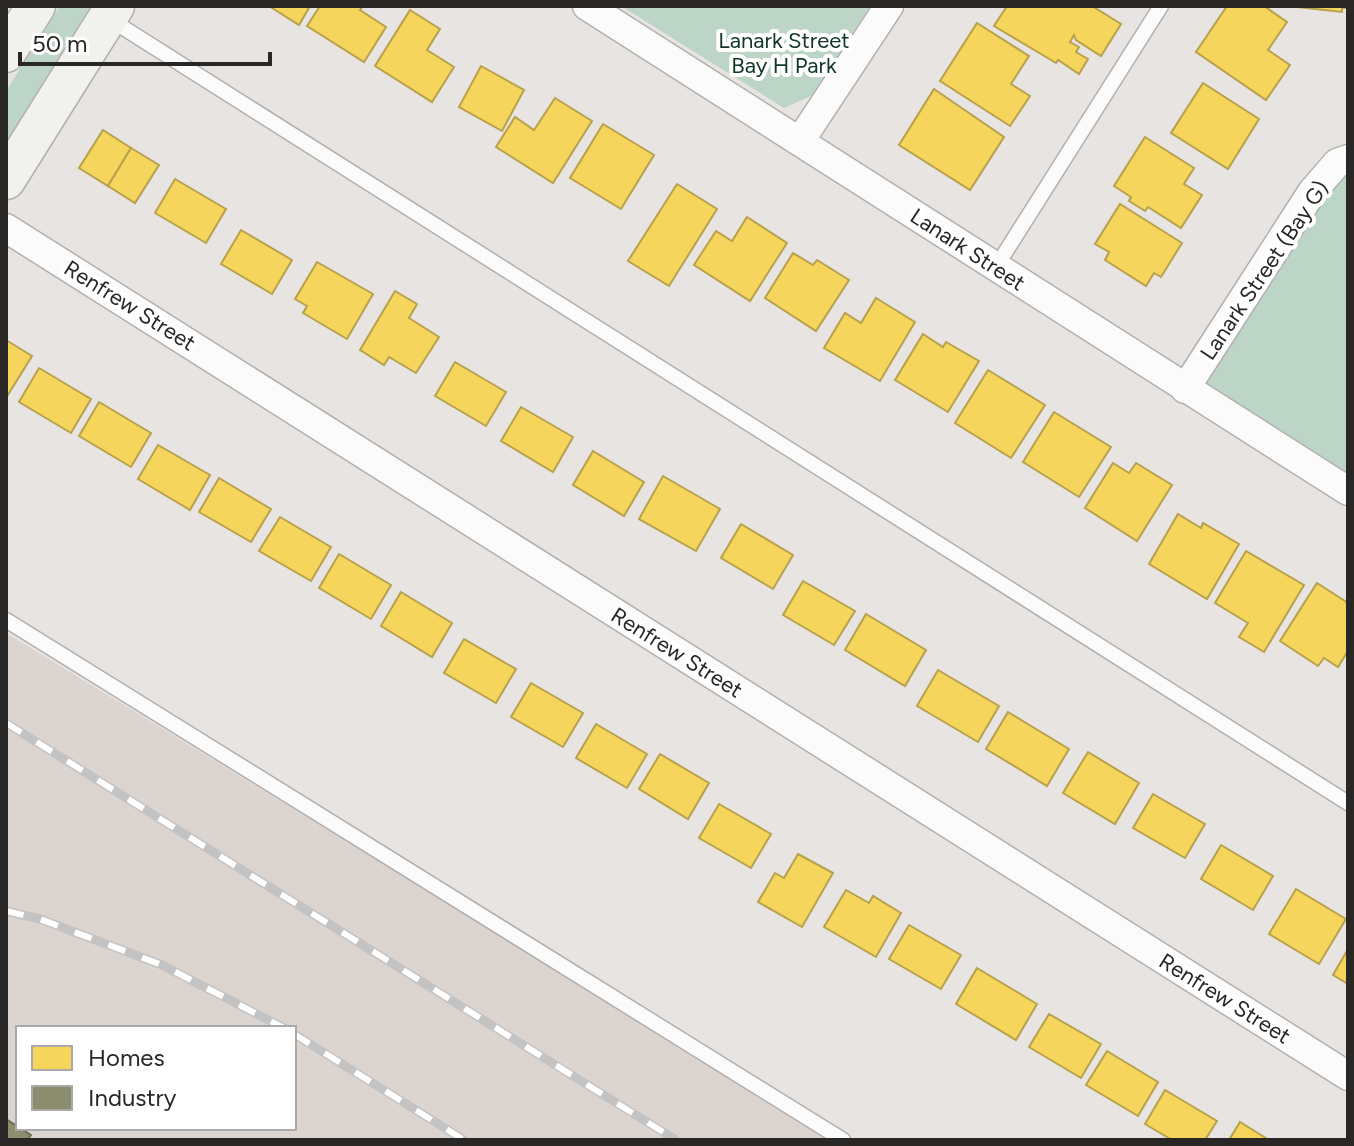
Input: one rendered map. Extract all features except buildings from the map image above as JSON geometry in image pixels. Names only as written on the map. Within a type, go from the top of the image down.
[{"type":"main road","points":[[6,53],[36,6]]},
{"type":"main road","points":[[6,180],[111,12]]},
{"type":"street","name":"Lanark Street","points":[[587,6],[1348,491]]},
{"type":"street","points":[[800,141],[889,6]]},
{"type":"street","name":"Lanark Street (Bay G)","points":[[1185,389],[1312,192],[1337,163],[1348,159]]},
{"type":"street","name":"Renfrew Street","points":[[6,228],[1348,1076]]},
{"type":"lane","points":[[996,267],[1161,6]]},
{"type":"lane","points":[[111,12],[1348,803]]},
{"type":"lane","points":[[6,620],[843,1140]]},
{"type":"shaded area","points":[[6,633],[619,1008],[827,1140],[6,1140]]},
{"type":"green space","points":[[60,6],[94,6],[6,146],[6,91]]},
{"type":"green space","name":"Lanark Street Bay H Park","points":[[621,6],[870,6],[811,96],[784,108]]},
{"type":"green space","points":[[1348,159],[1348,491],[1185,389]]},
{"type":"railway","points":[[6,723],[676,1140]]},
{"type":"railway","points":[[6,911],[40,919],[162,965],[280,1026]]},
{"type":"railway","points":[[296,1035],[464,1140]]}]
